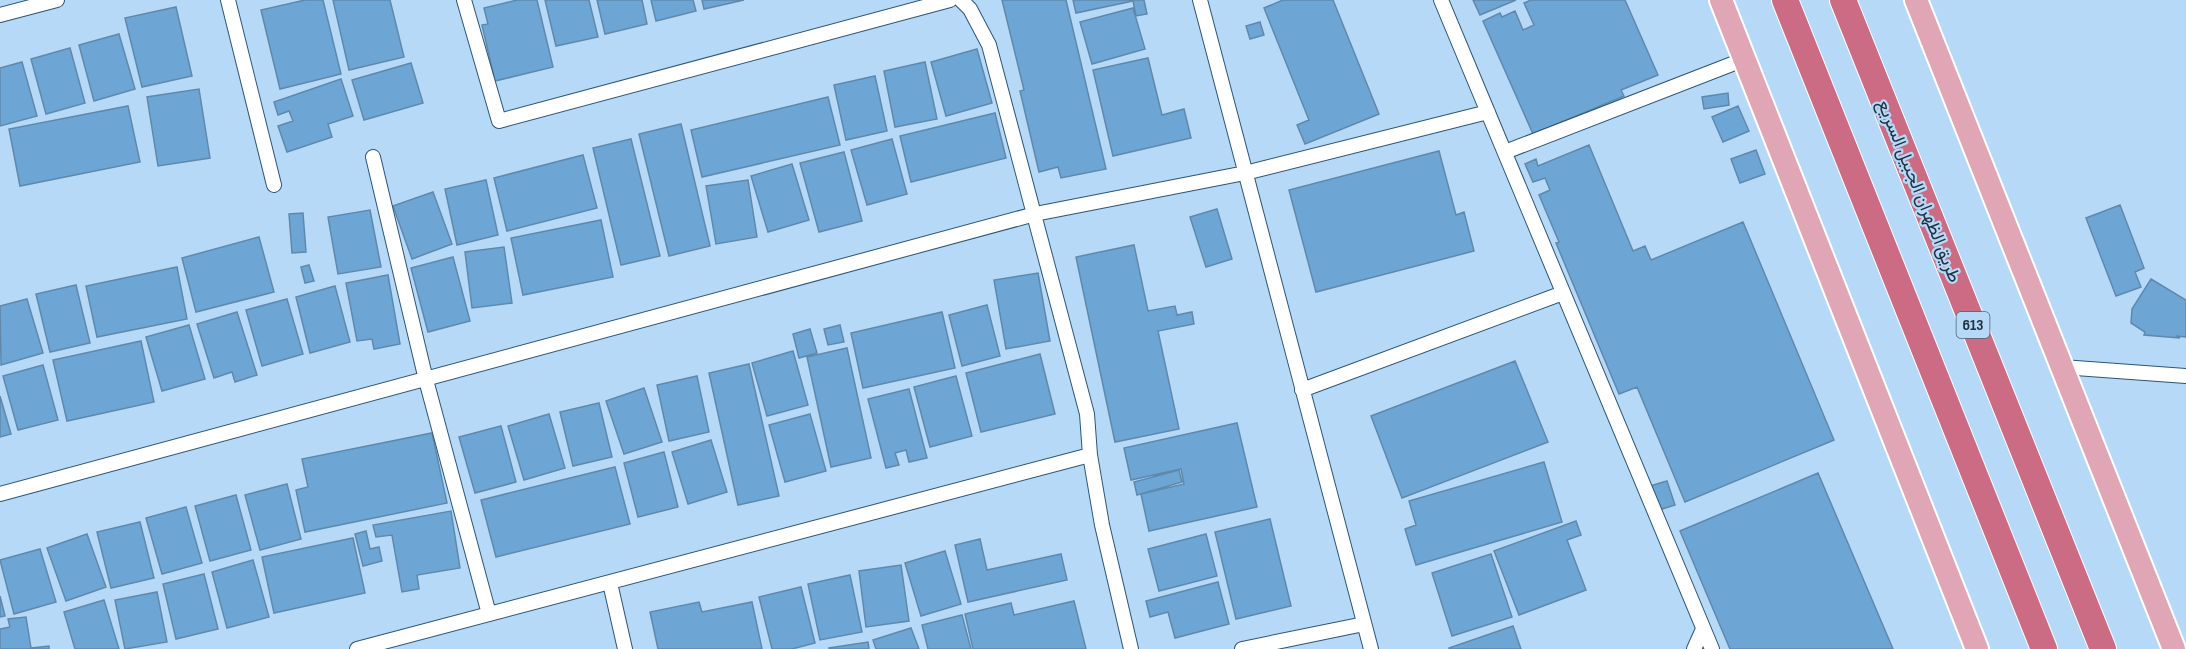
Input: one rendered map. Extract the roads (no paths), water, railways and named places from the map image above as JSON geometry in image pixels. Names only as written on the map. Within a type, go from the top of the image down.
[{"type":"highway","points":[[1785,0],[2044,649]]},
{"type":"highway","name":"طريق الظهران الجبيل السريع","points":[[1843,0],[2103,649]]},
{"type":"highway","points":[[1856,0],[1902,146]]},
{"type":"main road","points":[[1721,0],[1977,649]]},
{"type":"main road","points":[[1916,0],[2174,649]]},
{"type":"street","points":[[0,15],[57,0]]},
{"type":"street","points":[[228,0],[274,185]]},
{"type":"street","points":[[464,0],[499,121],[950,0]]},
{"type":"street","points":[[961,0],[970,9],[989,45],[1035,214],[1087,414],[1090,455],[1102,525],[1131,649]]},
{"type":"street","points":[[1200,0],[1371,649]]},
{"type":"street","points":[[1441,0],[1712,649]]},
{"type":"street","points":[[1505,152],[1745,59]]},
{"type":"street","points":[[0,494],[1035,214],[1245,173],[1488,112]]},
{"type":"street","points":[[373,157],[426,380],[489,615]]},
{"type":"street","points":[[1302,390],[1563,293]]},
{"type":"street","points":[[2062,367],[2186,376]]},
{"type":"street","points":[[357,649],[402,643],[489,615],[1090,455]]},
{"type":"street","points":[[610,583],[626,649]]},
{"type":"street","points":[[1242,649],[1364,624]]},
{"type":"street","points":[[1694,649],[1703,628]]}]
